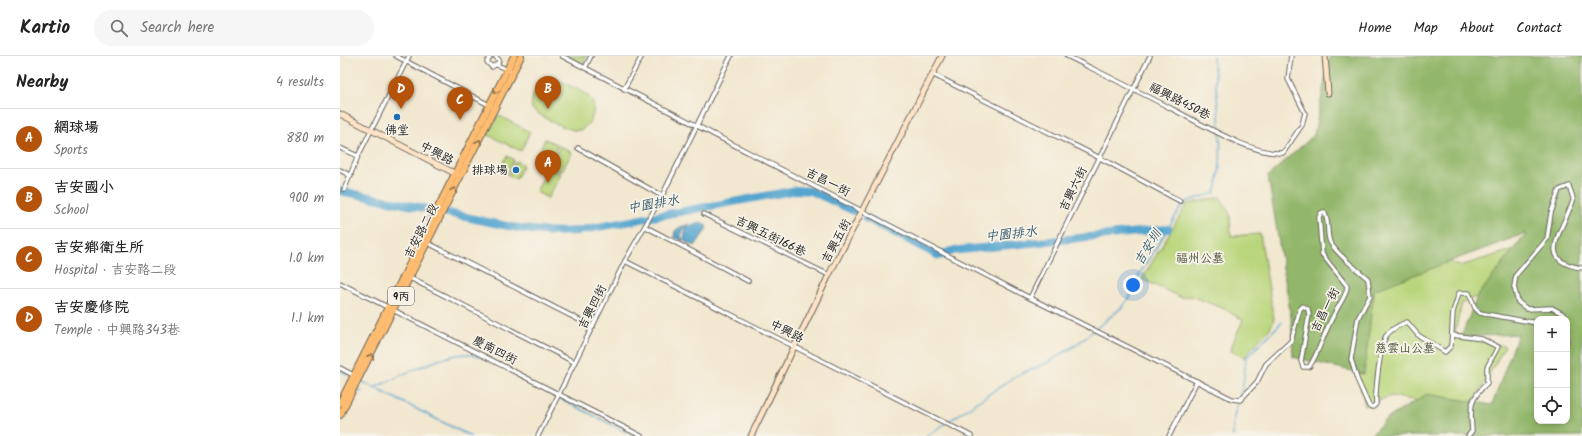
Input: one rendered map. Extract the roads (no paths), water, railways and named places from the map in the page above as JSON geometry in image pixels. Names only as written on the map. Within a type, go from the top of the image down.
[{"type":"main road","name":"吉安路二段","points":[[391,309],[410,278],[495,108],[514,56]]},
{"type":"main road","name":"吉安路二段","points":[[340,403],[391,309],[454,173],[489,105],[510,70],[521,56]]},
{"type":"main road","name":"吉安路二段","points":[[340,416],[356,376]]},
{"type":"street","points":[[396,56],[407,61],[420,70],[495,108]]},
{"type":"street","points":[[344,190],[358,156],[409,56]]},
{"type":"street","points":[[491,56],[488,60],[489,65],[492,67],[498,65],[510,70]]},
{"type":"street","points":[[495,56],[499,60],[498,65]]},
{"type":"street","name":"吉昌一街","points":[[562,56],[1030,298],[1232,399],[1240,400],[1257,382],[1266,364],[1291,341],[1300,309],[1303,306],[1308,309],[1308,315],[1301,362],[1303,367],[1309,367],[1329,323],[1347,293],[1347,286],[1322,254],[1319,217],[1321,212],[1324,212],[1328,217],[1330,241],[1346,259],[1368,279],[1370,296],[1358,318],[1351,359],[1357,379],[1369,406],[1373,407],[1376,404],[1375,392],[1386,336],[1397,325],[1406,322],[1418,335],[1445,352],[1451,346],[1453,312],[1459,293],[1469,293],[1475,308],[1480,314],[1534,323]]},
{"type":"street","points":[[585,68],[591,56]]},
{"type":"street","points":[[624,89],[642,56]]},
{"type":"street","points":[[578,148],[662,196],[731,56]]},
{"type":"street","name":"吉興五街","points":[[751,436],[796,346],[829,275],[863,212],[942,56]]},
{"type":"street","name":"福興路450巷","points":[[1067,56],[1260,152],[1283,153],[1302,126],[1305,113],[1288,79],[1290,56]]},
{"type":"street","name":"吉興六街","points":[[1030,298],[1056,249],[1150,56]]},
{"type":"street","points":[[1325,56],[1328,93]]},
{"type":"street","points":[[932,74],[1100,158],[1180,201]]},
{"type":"street","name":"中興路","points":[[340,114],[461,176]]},
{"type":"street","points":[[340,148],[358,156]]},
{"type":"street","points":[[340,170],[351,176]]},
{"type":"street","points":[[1563,316],[1563,314],[1552,308],[1527,309],[1518,302],[1514,287],[1516,275],[1547,239],[1551,213],[1558,190],[1569,186],[1573,201],[1554,248],[1555,256],[1562,263],[1582,268]]},
{"type":"street","name":"吉興四街","points":[[538,436],[625,261],[662,196]]},
{"type":"street","name":"吉興五街166巷","points":[[704,214],[829,275]]},
{"type":"street","points":[[645,228],[748,281]]},
{"type":"street","points":[[428,243],[593,327]]},
{"type":"street","name":"中興路","points":[[625,261],[939,419],[962,434]]},
{"type":"street","points":[[410,278],[574,362]]},
{"type":"street","name":"慶南四街","points":[[340,283],[641,436]]},
{"type":"street","points":[[1452,335],[1482,339],[1498,347],[1487,367],[1487,383],[1474,395],[1470,413],[1472,431],[1468,436]]},
{"type":"street","points":[[340,368],[356,376]]},
{"type":"street","points":[[1169,436],[1197,381]]},
{"type":"street","points":[[962,434],[971,436]]},
{"type":"water","points":[[701,222],[706,225],[706,230],[695,246],[686,242],[684,239],[686,227],[681,235],[683,241],[674,237],[675,231],[680,227],[690,224],[687,228]]},
{"type":"waterway","name":"吉安圳","points":[[927,436],[1016,376],[1047,363],[1076,345],[1121,308],[1130,297],[1140,273],[1182,206],[1188,201],[1215,193],[1220,162],[1220,126],[1213,56]]},
{"type":"waterway","name":"中園排水","points":[[448,213],[512,227],[544,231],[577,231],[797,190],[811,191],[858,213]]},
{"type":"waterway","name":"中園排水","points":[[340,191],[428,209]]},
{"type":"waterway","name":"中園排水","points":[[866,218],[939,256],[951,251],[1168,229]]},
{"type":"waterway","points":[[1233,436],[1234,416],[1243,385],[1246,358],[1282,322]]},
{"type":"waterway","points":[[374,388],[443,359],[464,354],[483,357]]},
{"type":"waterway","points":[[340,370],[350,376]]},
{"type":"waterway","points":[[359,380],[470,436]]},
{"type":"waterway","points":[[353,394],[362,391]]},
{"type":"waterway","points":[[559,398],[634,436]]},
{"type":"place","name":"吉安慶修院","points":[[401,109]]},
{"type":"place","name":"吉安國小","points":[[548,109]]},
{"type":"place","name":"佛堂","points":[[397,117]]},
{"type":"place","name":"吉安鄉衛生所","points":[[460,120]]},
{"type":"place","name":"排球場","points":[[516,170]]},
{"type":"place","name":"網球場","points":[[548,183]]},
{"type":"park label","name":"福州公墓","points":[[1200,258]]},
{"type":"park label","name":"慈雲山公墓","points":[[1405,348]]}]
